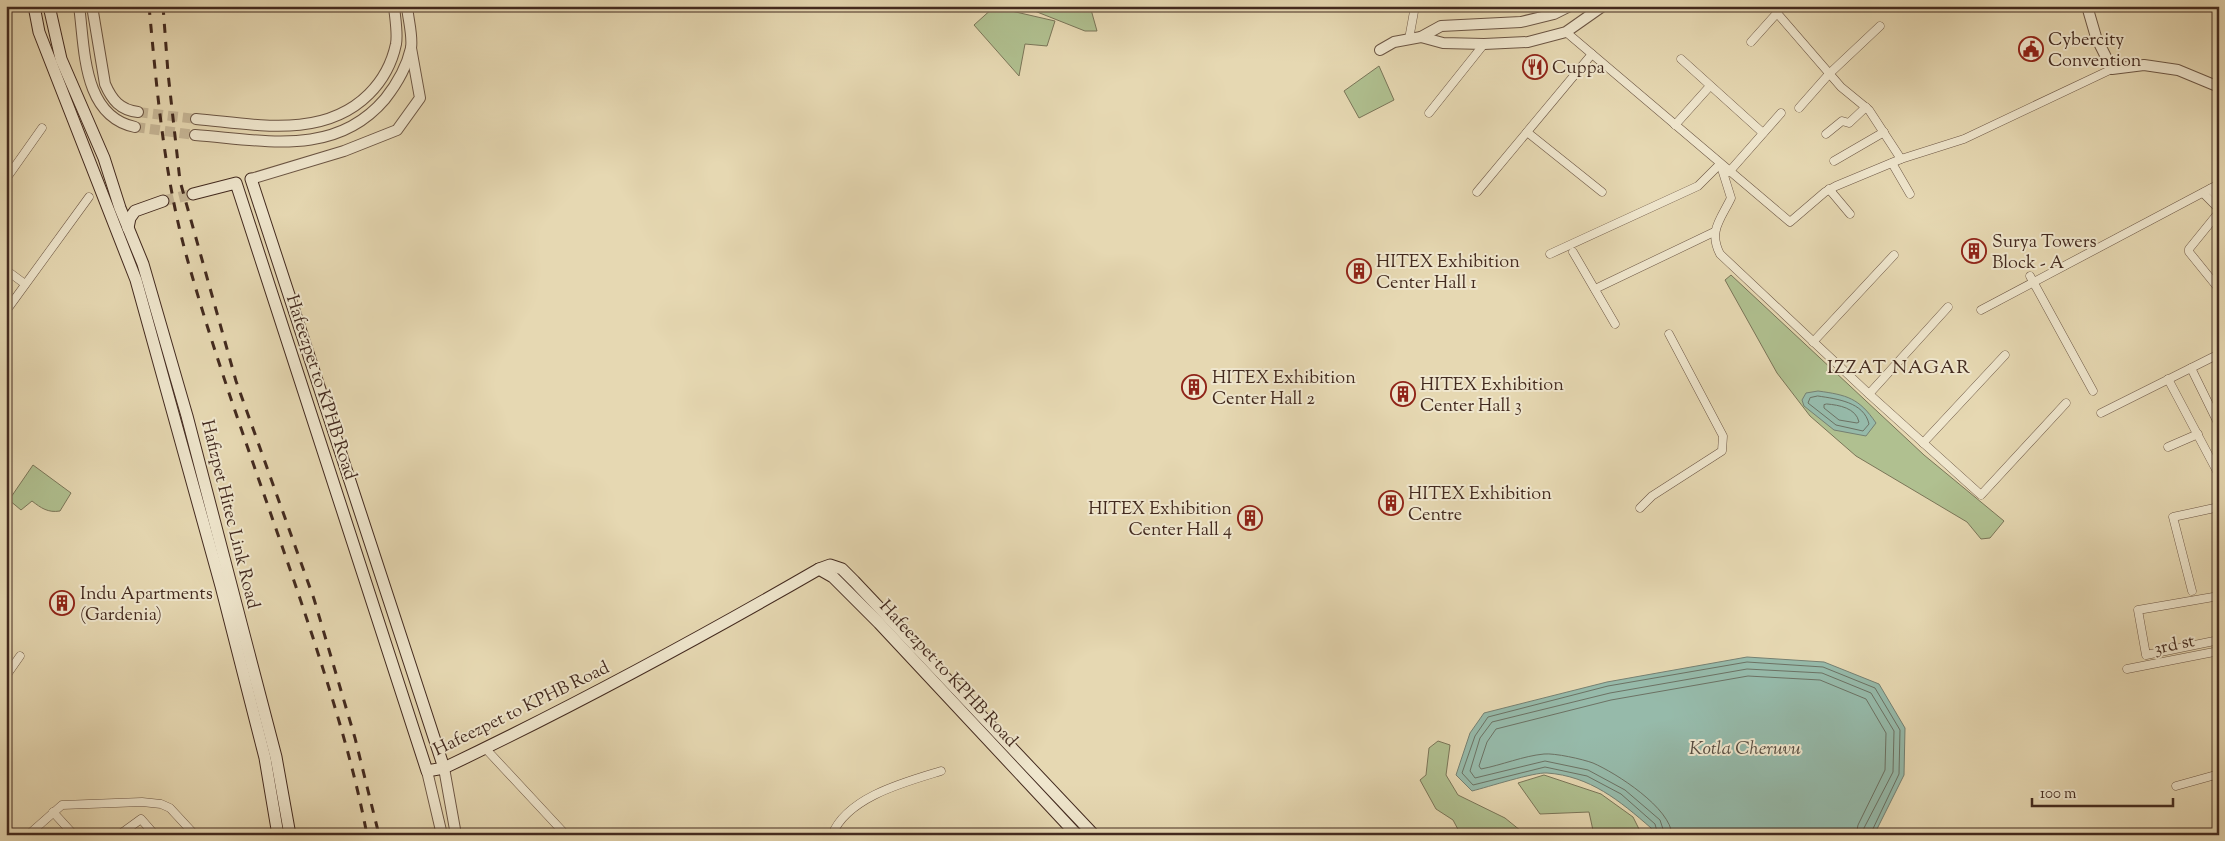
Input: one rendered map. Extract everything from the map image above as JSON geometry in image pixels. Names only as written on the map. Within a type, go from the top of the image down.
[{"type":"main road","points":[[34,6],[39,32],[136,280],[188,464],[265,758],[278,835]]},
{"type":"main road","name":"Hafizpet Hitec Link Road","points":[[49,6],[61,59],[104,158],[120,208],[143,264],[187,416],[276,757],[290,835]]},
{"type":"main road","points":[[250,179],[444,768]]},
{"type":"main road","name":"Hafeezpet to KPHB Road","points":[[193,194],[236,183],[427,771],[444,768],[575,703],[708,633],[819,568],[833,577],[873,617],[1077,835]]},
{"type":"main road","points":[[128,228],[130,218],[135,211],[163,202]]},
{"type":"main road","points":[[819,568],[834,566],[854,581],[1094,835]]},
{"type":"street","points":[[79,6],[91,89],[99,104],[108,114],[118,122],[134,128]]},
{"type":"street","points":[[92,6],[106,84],[110,95],[126,111],[138,112]]},
{"type":"street","points":[[196,119],[293,126],[334,118],[350,110],[378,85],[389,66],[396,42],[394,6]]},
{"type":"street","points":[[250,179],[344,150],[397,130],[420,98],[411,47],[407,6]]},
{"type":"street","points":[[1409,39],[1415,6]]},
{"type":"street","points":[[1380,50],[1394,42],[1421,36],[1441,26],[1521,22],[1554,14],[1570,6]]},
{"type":"street","points":[[1421,36],[1443,43],[1528,42],[1566,32],[1603,6]]},
{"type":"street","points":[[2087,6],[2096,37],[2112,69]]},
{"type":"street","points":[[1751,42],[1778,10],[1829,74],[1841,87],[1866,107],[1901,159]]},
{"type":"street","points":[[1799,108],[1829,74],[1880,26]]},
{"type":"street","points":[[1566,32],[1790,222],[1829,189],[1901,159],[1964,139],[2112,69],[2144,65],[2178,70],[2219,87]]},
{"type":"street","points":[[1429,112],[1484,44]]},
{"type":"street","points":[[195,135],[282,141],[324,138],[339,133],[355,125],[380,104],[392,89],[411,47]]},
{"type":"street","points":[[1477,192],[1592,54]]},
{"type":"street","points":[[1680,59],[1763,133]]},
{"type":"street","points":[[1675,125],[1710,86]]},
{"type":"street","points":[[1826,134],[1842,121],[1849,123],[1866,107]]},
{"type":"street","points":[[1729,172],[1782,112]]},
{"type":"street","points":[[6,179],[42,128]]},
{"type":"street","points":[[1527,132],[1602,192]]},
{"type":"street","points":[[1834,161],[1884,132]]},
{"type":"street","points":[[1892,163],[1910,194]]},
{"type":"street","points":[[1720,164],[1732,198],[1714,232],[1714,241],[1720,254],[1869,394],[1981,495],[2066,403]]},
{"type":"street","points":[[1550,254],[1698,186],[1720,164]]},
{"type":"street","points":[[1982,310],[2032,280],[2219,184]]},
{"type":"street","points":[[1829,189],[1850,214]]},
{"type":"street","points":[[2206,191],[2219,198]]},
{"type":"street","points":[[2206,191],[2219,209]]},
{"type":"street","points":[[6,311],[88,197]]},
{"type":"street","points":[[2219,212],[2189,248],[2189,252],[2219,289]]},
{"type":"street","points":[[1595,288],[1714,232]]},
{"type":"street","points":[[1573,252],[1615,324]]},
{"type":"street","points":[[1813,342],[1894,255]]},
{"type":"street","points":[[6,270],[25,284]]},
{"type":"street","points":[[2032,280],[2093,391]]},
{"type":"street","points":[[1869,394],[1948,307]]},
{"type":"street","points":[[1640,508],[1652,496],[1722,451],[1724,444],[1723,436],[1669,334]]},
{"type":"street","points":[[1923,443],[2005,354]]},
{"type":"street","points":[[2101,414],[2219,354]]},
{"type":"street","points":[[2191,368],[2219,425]]},
{"type":"street","points":[[2168,379],[2219,475]]},
{"type":"street","points":[[2168,447],[2198,434]]},
{"type":"street","points":[[2192,591],[2173,517],[2219,507]]},
{"type":"street","points":[[2219,596],[2138,610],[2146,654],[2219,640]]},
{"type":"street","points":[[2201,644],[2202,654]]},
{"type":"street","name":"3rd st","points":[[2131,669],[2219,651]]},
{"type":"street","points":[[6,676],[20,656]]},
{"type":"street","points":[[485,748],[566,835]]},
{"type":"street","points":[[444,768],[456,835]]},
{"type":"street","points":[[427,771],[442,835]]},
{"type":"street","points":[[832,835],[842,818],[871,797],[895,785],[941,771]]},
{"type":"street","points":[[2176,786],[2219,774]]},
{"type":"street","points":[[28,835],[62,805],[142,802],[161,804],[170,808],[195,835]]},
{"type":"street","points":[[53,812],[74,835]]},
{"type":"street","points":[[119,835],[141,819],[155,835]]},
{"type":"shaded area","points":[[1022,6],[1090,6],[1097,31],[1085,31]]},
{"type":"shaded area","points":[[994,7],[1055,21],[1047,46],[1025,44],[1019,76],[974,25]]},
{"type":"shaded area","points":[[1379,66],[1394,100],[1359,118],[1344,91]]},
{"type":"shaded area","points":[[1731,275],[1924,455],[2004,521],[1990,538],[1981,539],[1967,522],[1856,456],[1810,416],[1777,373],[1725,280]]},
{"type":"shaded area","points":[[33,465],[71,493],[60,511],[45,509],[32,501],[21,510],[9,500]]},
{"type":"shaded area","points":[[1438,741],[1450,745],[1446,775],[1458,795],[1505,818],[1526,835],[1461,835],[1453,820],[1436,809],[1420,780],[1426,775],[1429,748]]},
{"type":"shaded area","points":[[1544,775],[1601,794],[1633,817],[1642,835],[1594,835],[1589,812],[1540,814],[1518,783]]},
{"type":"water","points":[[1818,391],[1837,394],[1851,399],[1864,408],[1876,423],[1866,436],[1834,430],[1804,406],[1802,400],[1806,393]]},
{"type":"water","name":"Kotla Cheruvu","points":[[1747,657],[1824,662],[1879,684],[1905,728],[1904,775],[1874,835],[1654,835],[1651,828],[1628,808],[1604,791],[1577,779],[1563,775],[1541,773],[1472,791],[1456,775],[1470,733],[1484,713],[1607,682]]},
{"type":"tunnel","points":[[138,112],[196,119]]},
{"type":"tunnel","points":[[135,127],[195,135]]},
{"type":"tunnel","points":[[163,201],[193,194]]},
{"type":"railway","points":[[149,6],[158,101],[167,165],[172,196],[187,258],[233,405],[331,694],[351,764],[367,835]]},
{"type":"railway","points":[[163,6],[168,73],[180,181],[236,381],[314,599],[355,738],[379,835]]},
{"type":"place","name":"Cybercity Convention","points":[[2031,49]]},
{"type":"place","name":"Cuppa","points":[[1535,67]]},
{"type":"place","name":"Surya Towers Block - A","points":[[1974,251]]},
{"type":"place","name":"HITEX Exhibition Center Hall 1","points":[[1359,271]]},
{"type":"place","name":"HITEX Exhibition Center Hall 2","points":[[1194,387]]},
{"type":"place","name":"HITEX Exhibition Center Hall 3","points":[[1403,394]]},
{"type":"place","name":"HITEX Exhibition Centre","points":[[1391,503]]},
{"type":"place","name":"HITEX Exhibition Center Hall 4","points":[[1250,518]]},
{"type":"place","name":"Indu Apartments (Gardenia)","points":[[62,603]]},
{"type":"district","name":"IZZAT NAGAR","points":[[1899,366]]}]
